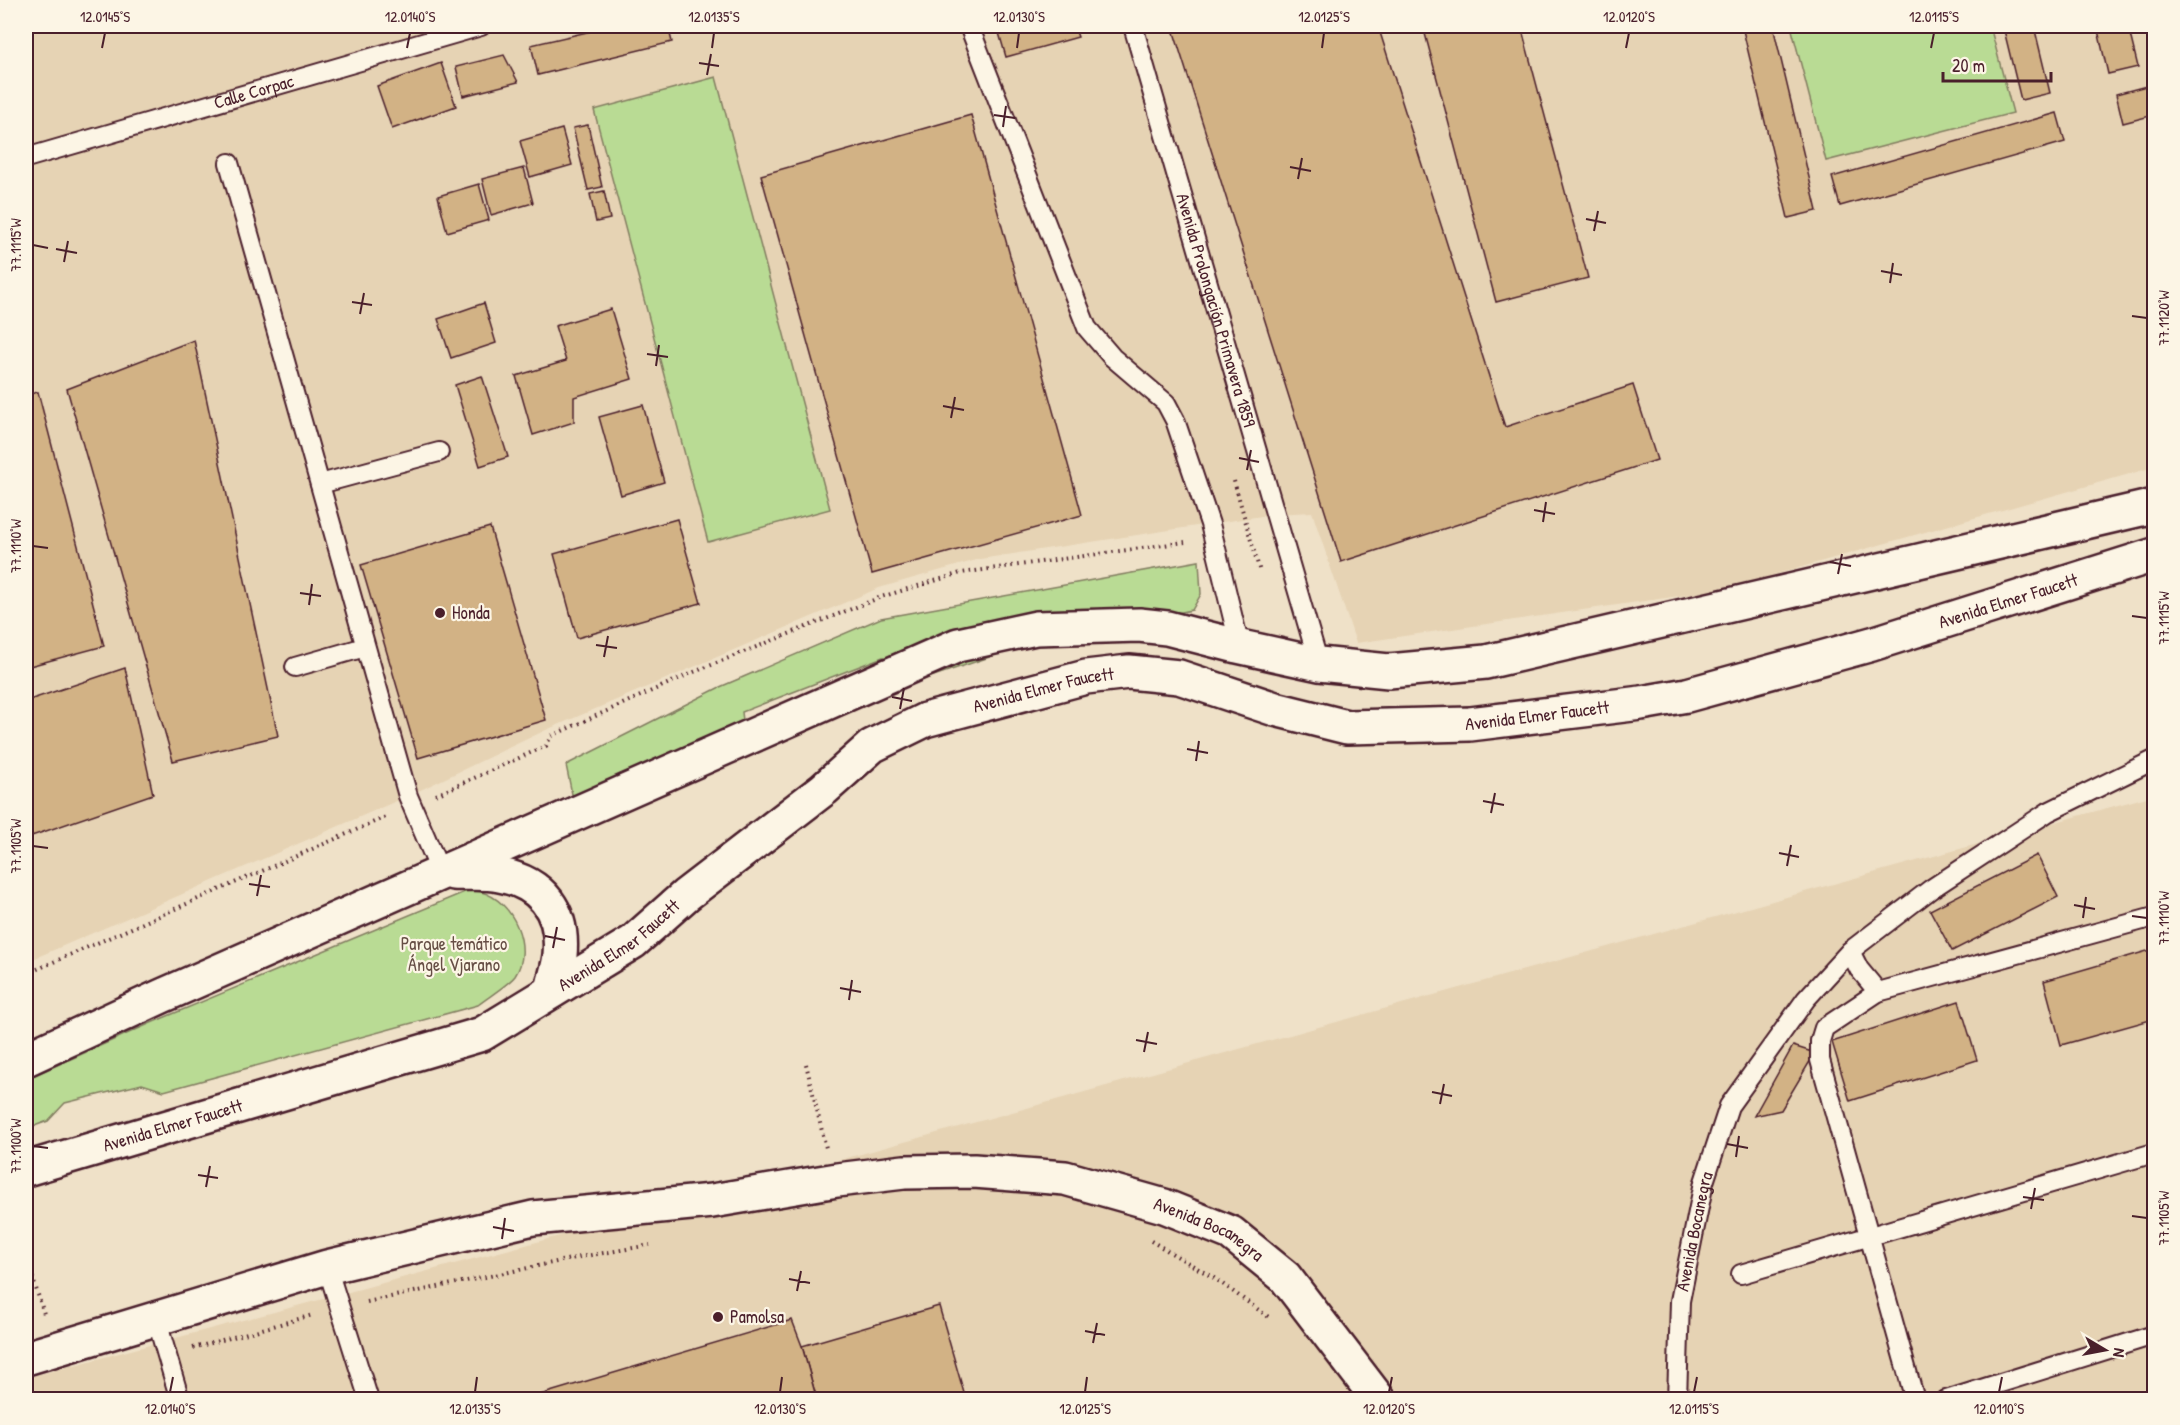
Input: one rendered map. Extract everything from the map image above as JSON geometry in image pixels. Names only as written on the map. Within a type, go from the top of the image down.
[{"type":"main road","points":[[26,1059],[172,991],[958,645],[1036,628],[1139,625],[1167,628],[1319,664],[1389,670],[1486,662],[2154,506]]},
{"type":"main road","name":"Avenida Elmer Faucett","points":[[26,1169],[482,1034],[633,942],[686,895],[824,789],[872,746],[925,720],[1086,677],[1129,672],[1179,677],[1275,709],[1347,727],[1470,724],[1641,703],[1687,696],[1872,644],[2154,555]]},
{"type":"main road","points":[[441,873],[498,874],[533,887],[545,897],[555,912],[559,931],[560,954],[552,991]]},
{"type":"main road","name":"Avenida Bocanegra","points":[[327,1267],[533,1218],[712,1201],[893,1173],[974,1171],[1065,1178],[1164,1206],[1231,1233],[1285,1277],[1379,1400]]},
{"type":"main road","points":[[40,1353],[327,1267]]},
{"type":"lane","name":"Calle Corpac","points":[[26,158],[454,29],[481,26]]},
{"type":"lane","points":[[969,26],[1088,328],[1112,357],[1166,403],[1184,442],[1213,538],[1238,639],[1237,646]]},
{"type":"lane","name":"Avenida Prolongación Primavera 1859","points":[[1133,26],[1319,664]]},
{"type":"lane","points":[[229,163],[411,806],[441,873]]},
{"type":"lane","points":[[320,484],[439,452]]},
{"type":"lane","points":[[295,667],[365,647]]},
{"type":"lane","points":[[1878,992],[1859,969],[1850,951],[1931,889],[2048,812],[2154,760]]},
{"type":"lane","points":[[1915,1400],[1820,1060],[1820,1041],[1824,1028],[1878,992],[2154,917]]},
{"type":"lane","name":"Avenida Bocanegra","points":[[1677,1400],[1680,1301],[1704,1182],[1729,1106],[1806,999],[1850,951]]},
{"type":"lane","points":[[1741,1274],[2154,1153]]},
{"type":"lane","points":[[327,1267],[369,1400]]},
{"type":"lane","points":[[156,1318],[180,1400]]},
{"type":"lane","points":[[1946,1400],[2154,1335]]},
{"type":"path","points":[[26,974],[546,746],[551,736],[684,676],[881,597],[961,573],[1213,538]]},
{"type":"path","points":[[806,1064],[821,1135]]},
{"type":"path","points":[[1147,1239],[1214,1278],[1273,1321]]},
{"type":"path","points":[[167,1355],[339,1308],[580,1257],[651,1245]]},
{"type":"path","points":[[29,1266],[40,1353]]},
{"type":"shaded area","points":[[26,26],[2154,26],[2154,467],[1721,590],[1356,643],[1312,512],[1275,514],[980,559],[879,588],[546,730],[408,796],[26,962]]},
{"type":"shaded area","points":[[2154,795],[2154,1399],[26,1400],[26,1378],[728,1191]]},
{"type":"green space","points":[[1791,26],[1990,26],[2013,113],[1826,161]]},
{"type":"green space","points":[[716,77],[830,509],[708,542],[594,110]]},
{"type":"green space","points":[[1199,561],[1201,594],[1192,610],[1040,640],[901,687],[883,657],[742,712],[745,738],[573,799],[566,765],[720,687],[881,618]]},
{"type":"green space","name":"Parque temático Ángel Vjarano","points":[[467,891],[481,892],[502,905],[511,915],[521,939],[520,965],[515,976],[478,1005],[164,1091],[142,1084],[65,1103],[48,1121],[26,1129],[26,1079],[151,1023]]},
{"type":"building","points":[[613,26],[668,26],[672,42],[538,75],[531,45]]},
{"type":"building","points":[[997,26],[1074,26],[1078,37],[1006,57]]},
{"type":"building","points":[[1172,26],[1378,26],[1505,427],[1633,385],[1657,460],[1341,562]]},
{"type":"building","points":[[1423,26],[1521,26],[1588,278],[1496,302]]},
{"type":"building","points":[[1742,26],[1773,26],[1817,211],[1788,218]]},
{"type":"building","points":[[2003,26],[2034,26],[2050,93],[2021,100]]},
{"type":"building","points":[[2097,26],[2128,26],[2138,67],[2108,74]]},
{"type":"building","points":[[504,55],[518,82],[463,96],[456,67]]},
{"type":"building","points":[[441,63],[456,106],[392,129],[377,86]]},
{"type":"building","points":[[2154,84],[2154,115],[2123,123],[2116,94]]},
{"type":"building","points":[[2057,113],[2065,142],[1840,206],[1832,177]]},
{"type":"building","points":[[971,115],[1082,515],[872,574],[761,175]]},
{"type":"building","points":[[588,125],[602,187],[588,190],[573,128]]},
{"type":"building","points":[[562,129],[572,165],[530,177],[520,141]]},
{"type":"building","points":[[524,168],[533,203],[491,215],[482,179]]},
{"type":"building","points":[[479,184],[489,220],[447,232],[438,196]]},
{"type":"building","points":[[604,191],[610,219],[596,222],[590,194]]},
{"type":"building","points":[[484,303],[496,343],[451,358],[438,319]]},
{"type":"building","points":[[611,309],[632,379],[574,397],[574,422],[533,435],[516,376],[566,361],[555,326]]},
{"type":"building","points":[[194,340],[278,736],[173,761],[67,389]]},
{"type":"building","points":[[482,376],[508,457],[480,466],[455,385]]},
{"type":"building","points":[[38,392],[104,646],[26,667],[26,395]]},
{"type":"building","points":[[643,405],[664,482],[621,495],[599,417]]},
{"type":"building","points":[[677,519],[701,603],[577,638],[554,554]]},
{"type":"building","points":[[490,527],[546,720],[418,758],[361,565]]},
{"type":"building","points":[[125,668],[153,794],[26,838],[26,701]]},
{"type":"building","points":[[2037,855],[2058,897],[1952,951],[1930,910]]},
{"type":"building","points":[[2154,949],[2154,1019],[2061,1045],[2044,981]]},
{"type":"building","points":[[1959,1001],[1977,1060],[1850,1101],[1832,1042]]},
{"type":"building","points":[[1793,1046],[1815,1053],[1781,1110],[1754,1116]]},
{"type":"building","points":[[939,1306],[966,1400],[817,1400],[802,1346]]},
{"type":"building","points":[[792,1320],[817,1400],[523,1400]]},
{"type":"place","name":"Honda","points":[[440,613]]},
{"type":"place","name":"Pamolsa","points":[[718,1317]]}]
